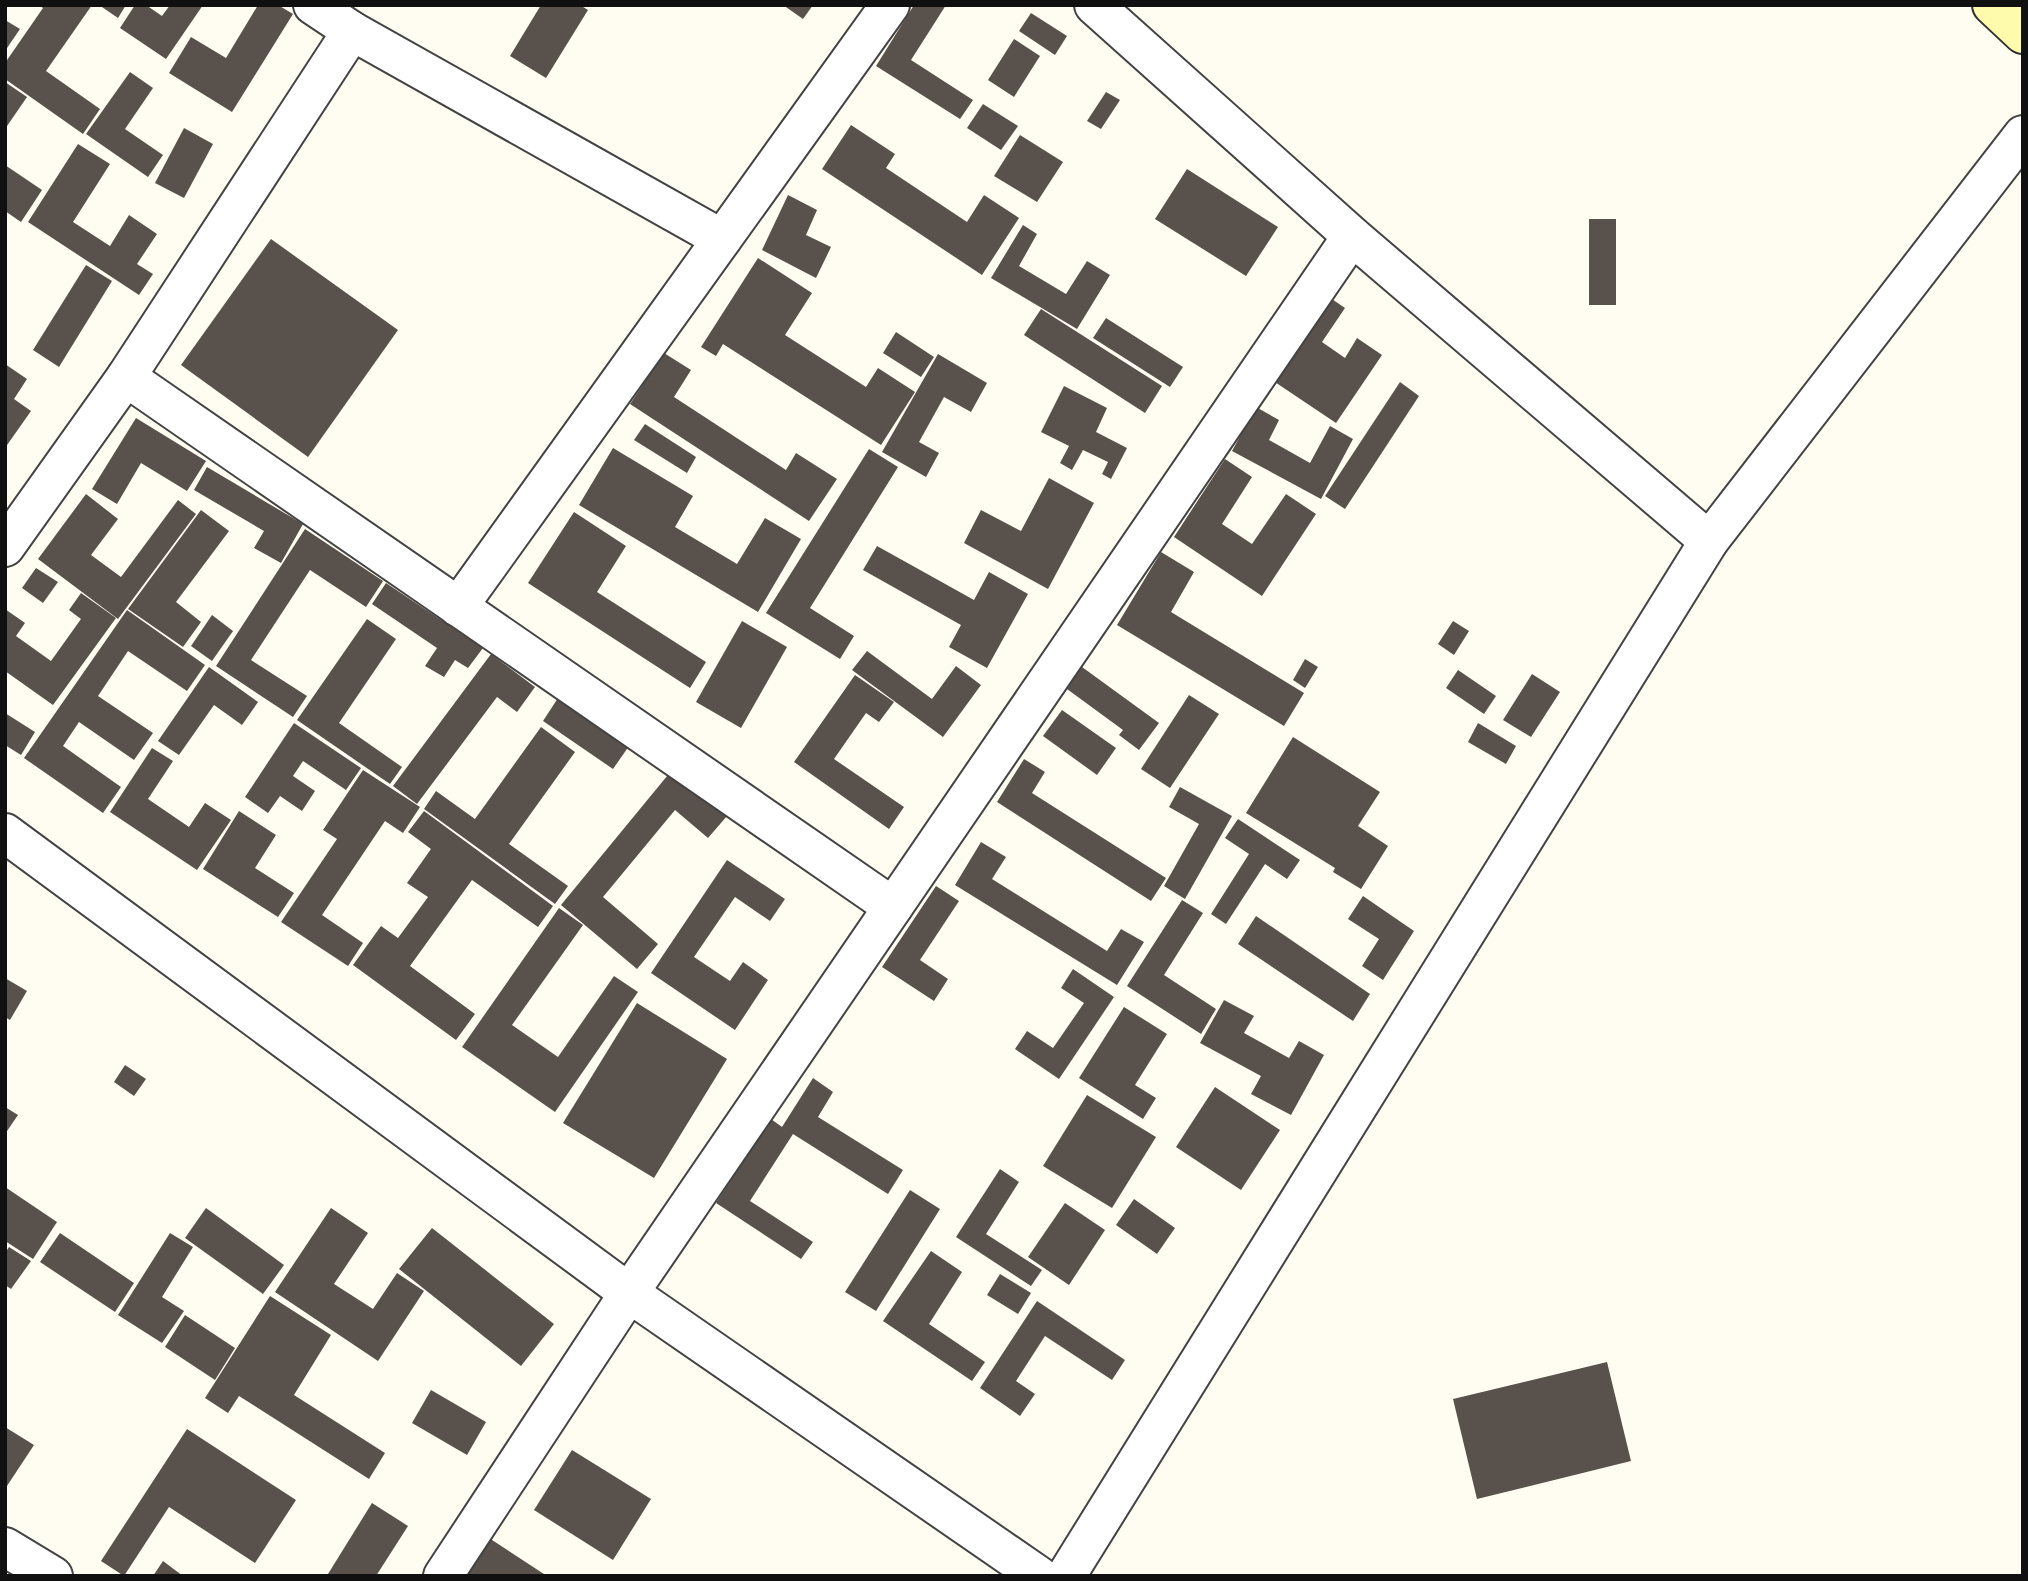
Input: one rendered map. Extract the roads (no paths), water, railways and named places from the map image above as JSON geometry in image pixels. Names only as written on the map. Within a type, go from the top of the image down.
[{"type":"main road","points":[[1992,5],[2023,34]]},
{"type":"street","points":[[313,5],[352,31],[722,239]]},
{"type":"street","points":[[458,607],[890,5]]},
{"type":"street","points":[[1094,5],[1352,236],[1709,541]]},
{"type":"street","points":[[5,547],[126,377],[352,31]]},
{"type":"street","points":[[1066,1576],[1709,541],[2023,135]]},
{"type":"street","points":[[443,1576],[629,1293],[1352,236]]},
{"type":"street","points":[[126,377],[893,907]]},
{"type":"street","points":[[5,833],[629,1293],[1039,1576]]},
{"type":"street","points":[[5,1547],[53,1576]]}]
